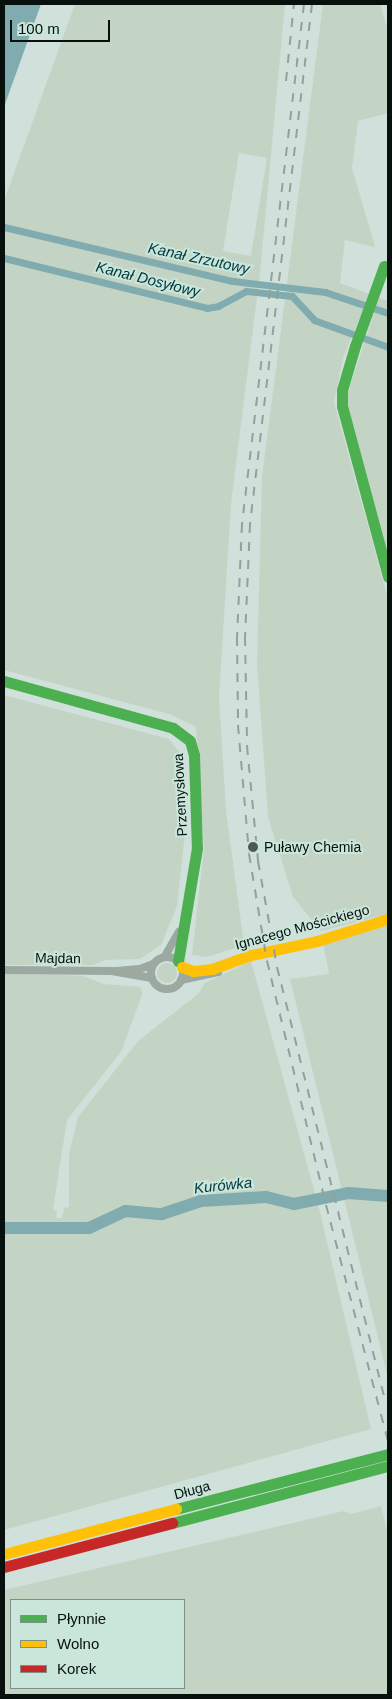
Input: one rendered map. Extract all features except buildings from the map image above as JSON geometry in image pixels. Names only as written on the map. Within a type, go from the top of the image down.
[{"type":"main road","points":[[384,266],[342,390],[342,406],[388,577]]},
{"type":"main road","name":"Przemysłowa","points":[[4,681],[173,728],[188,738],[194,755],[197,848],[184,924],[180,964]]},
{"type":"main road","name":"Ignacego Mościckiego","points":[[180,964],[198,970],[224,966],[247,956],[317,941],[388,919]]},
{"type":"main road","name":"Długa","points":[[4,1554],[388,1454]]},
{"type":"main road","name":"Długa","points":[[4,1567],[388,1466]]},
{"type":"street","name":"Przemysłowa","points":[[165,956],[184,924]]},
{"type":"street","points":[[165,956],[180,964],[182,980],[168,989],[158,986],[151,978],[153,964],[165,956]]},
{"type":"street","name":"Majdan","points":[[4,970],[112,971],[144,968],[153,964]]},
{"type":"street","name":"Ignacego Mościckiego","points":[[182,980],[213,974],[224,966]]},
{"type":"street","name":"Majdan","points":[[112,971],[151,978]]},
{"type":"green space","points":[[75,4],[285,4],[260,273],[231,504],[219,698],[226,810],[244,945],[207,957],[192,955],[204,849],[196,727],[169,714],[4,670],[4,201]],"holes":[[[239,153],[267,158],[251,256],[223,251]]]},
{"type":"green space","points":[[323,4],[380,4],[388,31],[388,113],[358,121],[352,168],[375,247],[345,240],[340,283],[370,294],[343,358],[334,402],[388,599],[388,914],[321,931],[293,897],[268,817],[257,664],[262,477]]},
{"type":"green space","points":[[379,298],[388,301],[388,556],[351,432],[346,398]]},
{"type":"green space","points":[[4,695],[169,739],[180,753],[185,833],[177,906],[161,945],[140,959],[105,960],[93,965],[4,965]]},
{"type":"green space","points":[[388,922],[388,1378],[290,979],[329,974],[323,942]]},
{"type":"green space","points":[[251,961],[319,1208],[371,1429],[4,1530],[4,973],[83,976],[104,984],[140,987],[143,992],[121,1052],[67,1120],[53,1209],[57,1211],[56,1218],[62,1218],[64,1208],[69,1207],[69,1154],[78,1117],[138,1041],[198,994],[205,983]]},
{"type":"green space","points":[[167,963],[174,966],[177,973],[174,980],[167,983],[160,980],[157,973],[160,966]]},
{"type":"green space","points":[[381,1506],[388,1535],[388,1695],[4,1695],[4,1590],[344,1511],[351,1514]]},
{"type":"water","points":[[4,4],[41,4],[4,107]]},
{"type":"waterway","name":"Kanał Zrzutowy","points":[[4,227],[233,281],[325,292],[388,313]]},
{"type":"waterway","name":"Kanał Dosyłowy","points":[[4,258],[207,308],[218,306],[246,291],[292,296],[314,320],[388,347]]},
{"type":"waterway","name":"Kurówka","points":[[4,1228],[89,1228],[125,1211],[162,1214],[201,1201],[266,1197],[294,1204],[348,1193],[388,1196]]},
{"type":"railway","points":[[286,81],[294,4]]},
{"type":"railway","points":[[304,4],[242,524],[237,637],[238,725],[249,854],[267,961],[326,1205],[388,1442]]},
{"type":"railway","points":[[312,4],[250,524],[245,637],[247,746],[258,861],[277,967],[385,1400]]},
{"type":"traffic: fast","points":[[384,266],[355,346],[342,390],[342,406],[388,577]]},
{"type":"traffic: fast","points":[[4,681],[173,728],[190,741],[194,755],[197,848],[178,961]]},
{"type":"traffic: fast","points":[[176,1509],[388,1454]]},
{"type":"traffic: fast","points":[[172,1523],[388,1466]]},
{"type":"traffic: slow","points":[[182,967],[193,971],[212,969],[247,956],[317,941],[388,919]]},
{"type":"traffic: slow","points":[[4,1554],[176,1509]]},
{"type":"traffic: jam","points":[[4,1567],[172,1523]]},
{"type":"place","name":"Puławy Chemia","points":[[253,847]]}]
